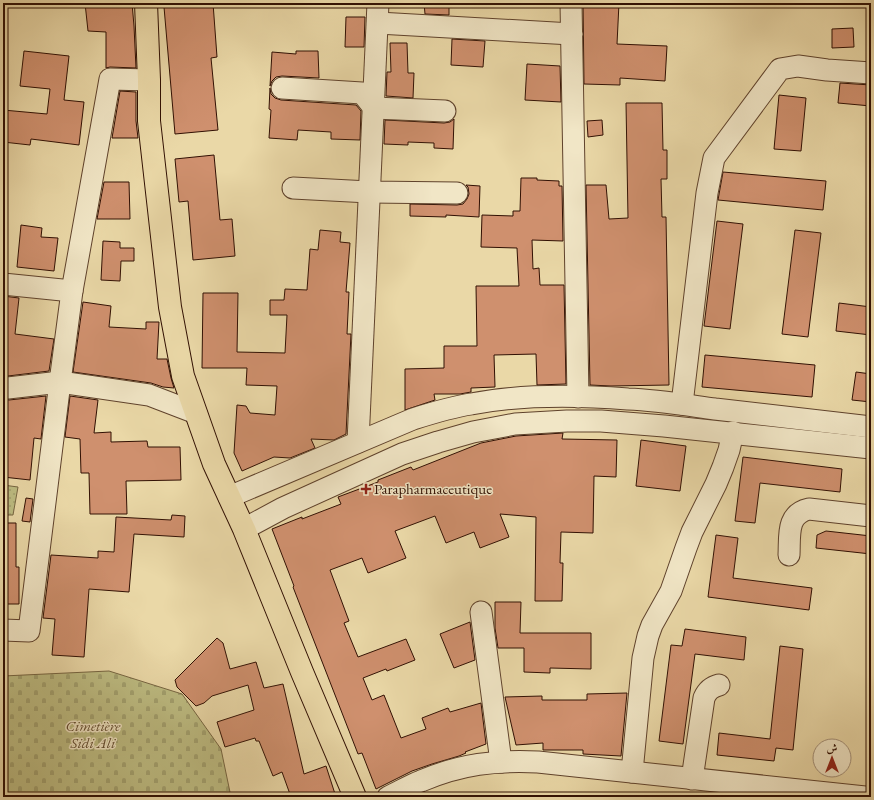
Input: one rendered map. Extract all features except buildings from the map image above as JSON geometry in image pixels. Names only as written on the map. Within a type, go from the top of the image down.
[{"type":"main road","points":[[146,3],[149,121],[170,307],[183,376],[214,464],[244,529],[355,797]]},
{"type":"street","points":[[571,3],[578,397]]},
{"type":"street","points":[[357,474],[352,444],[369,192],[378,13],[572,34]]},
{"type":"street","points":[[682,404],[707,193],[714,158],[780,69],[798,66],[827,70],[871,73]]},
{"type":"street","points":[[3,630],[29,631],[72,292],[110,79],[149,80]]},
{"type":"street","points":[[282,88],[362,93],[374,108],[446,110]]},
{"type":"street","points":[[293,188],[369,192],[457,193]]},
{"type":"street","points":[[3,284],[72,292]]},
{"type":"street","points":[[3,387],[8,388],[60,382],[149,395],[196,413]]},
{"type":"street","points":[[229,497],[413,419],[471,404],[515,398],[578,397],[628,399],[682,404],[871,428]]},
{"type":"street","points":[[710,430],[713,409]]},
{"type":"street","points":[[244,529],[283,508],[402,454],[473,432],[514,424],[567,421],[664,426],[733,432],[871,448]]},
{"type":"street","points":[[632,772],[643,658],[648,636],[652,625],[671,591],[692,532],[724,468],[733,432]]},
{"type":"street","points":[[789,555],[791,524],[794,518],[803,510],[809,509],[871,516]]},
{"type":"street","points":[[481,612],[501,762]]},
{"type":"street","points":[[692,779],[704,698],[710,689],[719,685]]},
{"type":"street","points":[[388,797],[420,781],[443,772],[490,762],[514,761],[538,762],[865,797]]},
{"type":"green space","points":[[3,485],[18,487],[13,515],[3,515]]},
{"type":"green space","name":"Cimetière Sidi Ali","points":[[109,671],[182,694],[221,749],[231,797],[3,797],[3,676]]},
{"type":"place","name":"Parapharmaceutique","points":[[366,489]]}]
